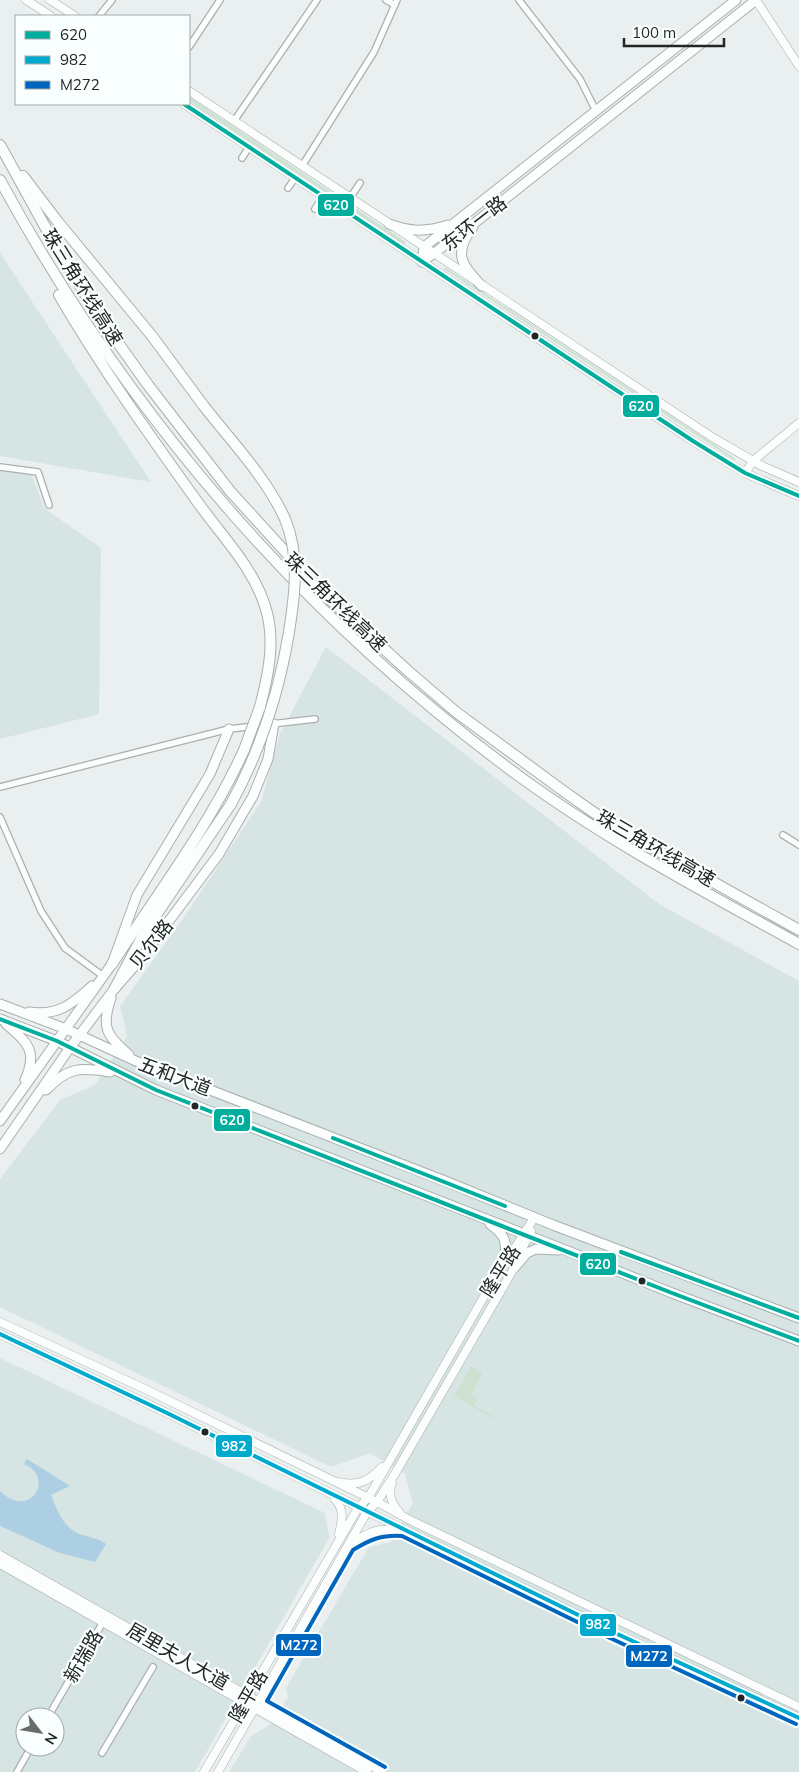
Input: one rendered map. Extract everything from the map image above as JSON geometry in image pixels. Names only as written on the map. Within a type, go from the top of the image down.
[{"type":"highway","points":[[1,146],[58,222],[152,336],[255,471],[276,501],[292,542],[295,591],[281,678],[272,710],[246,777],[231,804],[144,932],[115,988]]},
{"type":"highway","name":"珠三角环线高速","points":[[1,146],[54,243],[96,312],[142,378],[230,491],[322,592],[456,712],[593,812],[799,930]]},
{"type":"highway","name":"珠三角环线高速","points":[[0,180],[57,280],[95,338],[174,446],[276,563],[352,637],[457,728],[544,794],[668,872],[799,944]]},
{"type":"highway","points":[[21,218],[53,284],[91,346],[194,498],[250,573],[260,592],[267,614],[271,640],[270,662],[260,707],[233,773],[198,834],[112,964]]},
{"type":"main road","points":[[26,0],[49,15]]},
{"type":"main road","points":[[50,0],[73,15]]},
{"type":"main road","name":"东环一路","points":[[422,262],[424,247],[736,0]]},
{"type":"main road","points":[[756,0],[799,66]]},
{"type":"main road","name":"东环一路","points":[[422,262],[756,0]]},
{"type":"main road","points":[[190,92],[712,438],[752,461],[799,482]]},
{"type":"main road","points":[[186,105],[693,441],[746,473],[799,496]]},
{"type":"main road","points":[[480,218],[463,242],[460,252],[466,269],[482,286]]},
{"type":"main road","points":[[389,224],[403,229],[424,231],[440,228],[457,221]]},
{"type":"main road","points":[[746,473],[752,461],[799,423]]},
{"type":"main road","name":"贝尔路","points":[[0,1149],[69,1049],[115,988],[139,961],[219,854],[253,796],[268,759],[274,724]]},
{"type":"main road","name":"贝尔路","points":[[0,1121],[112,964],[137,895],[210,774],[229,729]]},
{"type":"main road","points":[[12,1009],[39,1013],[64,1009],[103,976]]},
{"type":"main road","points":[[115,988],[107,1011],[105,1025],[108,1034],[114,1042],[138,1062]]},
{"type":"main road","name":"五和大道","points":[[0,1004],[66,1029],[138,1062],[445,1181],[534,1218],[799,1318]]},
{"type":"main road","points":[[0,1019],[19,1035],[30,1048],[29,1071],[18,1096]]},
{"type":"main road","name":"五和大道","points":[[0,1019],[57,1041],[69,1049],[156,1090],[799,1341]]},
{"type":"main road","points":[[28,1108],[53,1082],[73,1070],[85,1068],[124,1075]]},
{"type":"main road","points":[[480,1217],[496,1228],[505,1239],[507,1248],[504,1262]]},
{"type":"main road","name":"隆平路","points":[[218,1772],[367,1512],[377,1502],[396,1472],[514,1268],[534,1218]]},
{"type":"main road","name":"隆平路","points":[[204,1772],[358,1508],[368,1498],[391,1459],[504,1262],[526,1235]]},
{"type":"main road","points":[[514,1268],[524,1256],[536,1249],[573,1252]]},
{"type":"main road","points":[[0,1322],[145,1389],[377,1502],[410,1520],[799,1707]]},
{"type":"main road","points":[[0,1334],[167,1413],[613,1632],[799,1718]]},
{"type":"main road","points":[[325,1477],[344,1483],[356,1484],[365,1482],[391,1459]]},
{"type":"main road","points":[[396,1472],[389,1489],[390,1497],[398,1511],[410,1520]]},
{"type":"main road","points":[[321,1490],[335,1498],[341,1506],[344,1516],[336,1545]]},
{"type":"main road","points":[[348,1546],[361,1536],[377,1530],[404,1530]]},
{"type":"main road","name":"居里夫人大道","points":[[0,1555],[246,1700]]},
{"type":"main road","name":"居里夫人大道","points":[[0,1564],[246,1700],[382,1772]]},
{"type":"main road","name":"居里夫人大道","points":[[256,1705],[367,1772]]},
{"type":"street","points":[[100,15],[112,0]]},
{"type":"street","points":[[190,45],[220,0]]},
{"type":"street","points":[[234,121],[317,0]]},
{"type":"street","points":[[302,166],[374,52],[396,2],[386,0]]},
{"type":"street","points":[[519,0],[580,79],[596,111]]},
{"type":"street","points":[[242,158],[249,147]]},
{"type":"street","points":[[288,188],[295,178]]},
{"type":"street","points":[[350,198],[360,183]]},
{"type":"street","points":[[315,209],[323,196]]},
{"type":"street","points":[[0,467],[38,472],[48,505]]},
{"type":"street","points":[[0,787],[229,729],[315,719]]},
{"type":"street","points":[[0,817],[41,912],[65,948],[103,976]]},
{"type":"street","points":[[783,835],[799,845]]},
{"type":"street","name":"新瑞路","points":[[54,1707],[103,1622]]},
{"type":"street","points":[[102,1753],[152,1668]]},
{"type":"street","points":[[17,1772],[25,1757]]},
{"type":"shaded area","points":[[0,253],[151,482],[0,456]]},
{"type":"shaded area","points":[[0,466],[32,475],[44,508],[101,548],[99,714],[0,739]]},
{"type":"shaded area","points":[[326,647],[659,904],[799,981],[799,1772],[229,1772],[251,1736],[271,1724],[288,1698],[286,1688],[369,1547],[391,1542],[413,1503],[405,1474],[370,1453],[331,1467],[0,1307],[0,1179],[60,1100],[95,1085],[127,1036],[120,1006],[185,916],[261,802],[280,734]]},
{"type":"shaded area","points":[[0,1358],[325,1513],[329,1538],[195,1772],[0,1772]]},
{"type":"green space","points":[[190,98],[406,242],[404,244],[190,102]]},
{"type":"green space","points":[[445,267],[736,459],[734,460],[444,269]]},
{"type":"green space","points":[[471,1366],[481,1372],[482,1375],[471,1395],[478,1399],[474,1405],[500,1422],[454,1396]]},
{"type":"water","points":[[27,1459],[70,1486],[51,1495],[61,1518],[73,1531],[106,1544],[95,1562],[60,1553],[0,1526],[0,1491],[11,1499],[21,1501],[29,1499],[35,1494],[38,1478],[33,1470],[24,1464]]},
{"type":"transit line","name":"620","points":[[186,105],[693,441],[745,473],[799,496]]},
{"type":"transit line","name":"620","points":[[0,1019],[57,1041],[156,1090],[799,1341]]},
{"type":"transit line","name":"620","points":[[333,1138],[505,1206]]},
{"type":"transit line","name":"620","points":[[621,1252],[799,1318]]},
{"type":"transit line","name":"982","points":[[0,1334],[167,1413],[613,1632],[799,1718]]},
{"type":"transit line","name":"M272","points":[[385,1767],[267,1701],[353,1550],[371,1540],[388,1536],[402,1536],[610,1638],[796,1724]]}]
